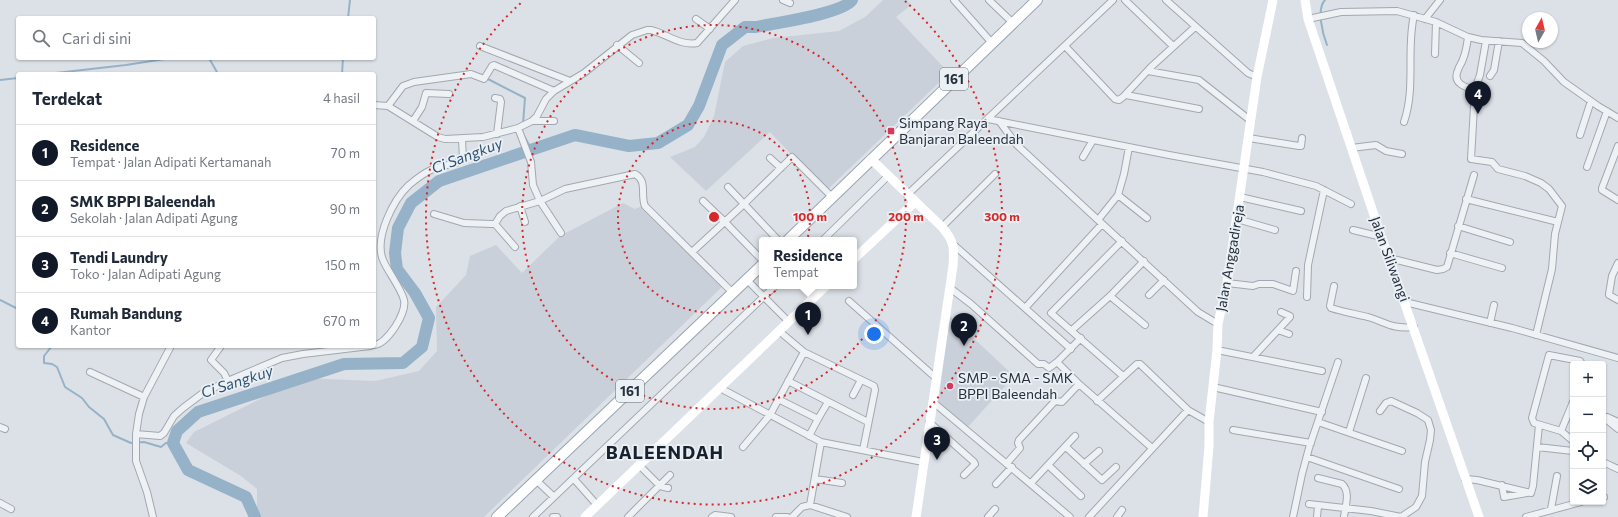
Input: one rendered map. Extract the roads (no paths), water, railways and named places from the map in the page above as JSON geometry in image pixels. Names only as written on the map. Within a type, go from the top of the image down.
[{"type":"main road","name":"Jalan Anggadireja","points":[[1203,517],[1209,446],[1209,422],[1217,350],[1214,322],[1227,283],[1248,138],[1273,0]]},
{"type":"main road","name":"Jalan Siliwangi","points":[[1305,0],[1313,18],[1351,148],[1479,517]]},
{"type":"main road","name":"161","points":[[791,237],[1013,23],[1033,1]]},
{"type":"main road","points":[[871,159],[942,227],[954,244],[950,288],[916,517]]},
{"type":"main road","points":[[857,256],[915,202]]},
{"type":"main road","name":"161","points":[[497,517],[759,268]]},
{"type":"main road","points":[[585,517],[823,289]]},
{"type":"street","points":[[376,105],[388,106],[441,138],[462,139],[483,137],[519,130],[532,121],[543,107],[546,99],[554,91],[601,60],[632,35],[641,31],[651,30],[657,31],[675,40],[690,44],[697,43],[735,0]]},
{"type":"street","points":[[783,0],[790,3]]},
{"type":"street","points":[[954,0],[992,43]]},
{"type":"street","points":[[989,0],[1013,23]]},
{"type":"street","points":[[907,195],[1113,0]]},
{"type":"street","points":[[1125,0],[1173,46]]},
{"type":"street","points":[[1166,0],[1248,73],[1258,77]]},
{"type":"street","points":[[1425,19],[1440,0]]},
{"type":"street","points":[[1313,18],[1341,12],[1397,11],[1436,22],[1468,37],[1486,41],[1518,42],[1526,45],[1564,82],[1591,102],[1618,118]]},
{"type":"street","points":[[1404,122],[1408,110],[1411,76],[1410,34],[1414,15]]},
{"type":"street","points":[[696,19],[710,29]]},
{"type":"street","points":[[1434,54],[1436,22]]},
{"type":"street","points":[[1065,46],[1116,99],[1121,99],[1173,46],[1195,27]]},
{"type":"street","points":[[1468,37],[1463,60],[1456,75],[1461,86],[1475,89]]},
{"type":"street","points":[[1486,41],[1480,75],[1475,89],[1471,159],[1492,162],[1498,169],[1525,176],[1541,183],[1562,203],[1562,209],[1555,234],[1552,269],[1536,335]]},
{"type":"street","points":[[1490,76],[1494,70],[1499,41]]},
{"type":"street","points":[[480,46],[570,81]]},
{"type":"street","points":[[617,46],[639,63]]},
{"type":"street","points":[[388,106],[403,86],[414,82],[471,74],[484,79],[494,65],[554,91]]},
{"type":"street","points":[[1148,71],[1199,80],[1251,121]]},
{"type":"street","points":[[413,121],[422,107],[426,93],[449,94]]},
{"type":"street","points":[[1126,95],[1199,110]]},
{"type":"street","points":[[495,98],[501,100],[498,134]]},
{"type":"street","points":[[1580,135],[1591,102]]},
{"type":"street","points":[[1587,167],[1606,111]]},
{"type":"street","points":[[988,119],[1270,174],[1311,185],[1351,204]]},
{"type":"street","points":[[532,121],[554,121]]},
{"type":"street","points":[[999,121],[1018,145],[1100,222],[1198,312],[1214,322]]},
{"type":"street","points":[[519,130],[531,162],[533,185],[540,200],[561,233]]},
{"type":"street","points":[[1248,138],[1299,146],[1301,146],[1302,138]]},
{"type":"street","points":[[376,344],[396,326],[405,306],[403,297],[383,259],[381,252],[382,236],[388,216],[400,196],[409,186],[423,175],[431,170],[464,160],[462,139]]},
{"type":"street","points":[[1083,157],[1093,140]]},
{"type":"street","points":[[1351,148],[1376,145],[1386,151],[1402,154]]},
{"type":"street","points":[[1618,146],[1602,188],[1602,190],[1618,200]]},
{"type":"street","points":[[1026,307],[1100,222],[1118,195],[1124,174],[1128,147]]},
{"type":"street","points":[[692,252],[793,157],[832,197]]},
{"type":"street","points":[[770,158],[781,168]]},
{"type":"street","points":[[495,224],[506,210],[540,200],[565,189],[630,174],[636,175],[644,187],[643,200],[645,206],[733,293]]},
{"type":"street","points":[[942,227],[994,174]]},
{"type":"street","points":[[1389,258],[1437,270],[1446,267],[1474,175]]},
{"type":"street","points":[[826,237],[888,176]]},
{"type":"street","points":[[728,187],[775,237]]},
{"type":"street","points":[[1307,297],[1308,265],[1324,190]]},
{"type":"street","points":[[1118,195],[1147,218]]},
{"type":"street","points":[[1240,197],[1301,211]]},
{"type":"street","points":[[1466,199],[1558,222]]},
{"type":"street","points":[[703,201],[759,257]]},
{"type":"street","points":[[520,206],[526,222]]},
{"type":"street","points":[[434,214],[464,223],[495,224],[515,247]]},
{"type":"street","points":[[1237,219],[1275,230]]},
{"type":"street","points":[[1458,226],[1510,242]]},
{"type":"street","points":[[1353,230],[1382,237]]},
{"type":"street","points":[[1122,241],[1051,313],[1123,376]]},
{"type":"street","points":[[954,244],[1026,307],[1071,349]]},
{"type":"street","points":[[1450,253],[1502,268]]},
{"type":"street","points":[[1072,330],[1110,296],[1144,261]]},
{"type":"street","points":[[1618,263],[1615,280],[1609,296],[1618,300]]},
{"type":"street","points":[[1227,283],[1252,286],[1259,284],[1273,284],[1293,290],[1296,271]]},
{"type":"street","points":[[746,280],[789,322]]},
{"type":"street","points":[[1149,295],[1164,280]]},
{"type":"street","points":[[1334,286],[1331,308],[1379,320],[1392,327],[1414,327]]},
{"type":"street","points":[[950,288],[971,304],[1038,364],[1044,364],[1049,368],[1081,338]]},
{"type":"street","points":[[533,517],[772,289]]},
{"type":"street","points":[[1110,296],[1145,325]]},
{"type":"street","points":[[849,300],[936,378]]},
{"type":"street","points":[[1405,302],[1536,335],[1618,358]]},
{"type":"street","points":[[1490,323],[1494,305]]},
{"type":"street","points":[[1253,357],[1290,317],[1281,312]]},
{"type":"street","points":[[1278,330],[1288,334]]},
{"type":"street","points":[[779,331],[804,352],[874,386],[875,389],[863,450]]},
{"type":"street","points":[[153,517],[147,492],[136,460],[136,439],[139,414],[144,397],[170,348]]},
{"type":"street","points":[[220,348],[211,360],[224,373],[228,381]]},
{"type":"street","points":[[136,439],[160,436],[164,433],[174,416],[182,408],[203,393],[228,381],[282,358],[344,348]]},
{"type":"street","points":[[1217,350],[1322,371]]},
{"type":"street","points":[[743,446],[770,415],[804,352]]},
{"type":"street","points":[[1570,438],[1561,430],[1534,423],[1532,418],[1547,358],[1551,355],[1580,361]]},
{"type":"street","points":[[1057,362],[1079,384],[1152,448]]},
{"type":"street","points":[[1293,517],[1307,457],[1304,442],[1318,422],[1318,411],[1338,362]]},
{"type":"street","points":[[1098,400],[1137,364],[1141,364],[1188,410],[1209,422]]},
{"type":"street","points":[[90,372],[144,397]]},
{"type":"street","points":[[1349,432],[1366,378]]},
{"type":"street","points":[[853,396],[861,380]]},
{"type":"street","points":[[788,381],[868,422]]},
{"type":"street","points":[[996,484],[1020,448],[1018,442],[1055,401],[1062,402],[1079,384]]},
{"type":"street","points":[[1213,387],[1318,411]]},
{"type":"street","points":[[720,388],[821,442],[923,462]]},
{"type":"street","points":[[778,399],[818,419]]},
{"type":"street","points":[[1309,504],[1345,508],[1371,514],[1401,517],[1416,507],[1422,496],[1430,440],[1431,430],[1428,420],[1417,413],[1391,401],[1386,403],[1380,411]]},
{"type":"street","points":[[809,436],[828,402]]},
{"type":"street","points":[[933,402],[1010,465],[1070,517]]},
{"type":"street","points":[[1561,430],[1570,409]]},
{"type":"street","points":[[1089,517],[1188,410]]},
{"type":"street","points":[[1606,417],[1618,422]]},
{"type":"street","points":[[1606,419],[1618,429]]},
{"type":"street","points":[[929,422],[974,462],[975,464],[964,475]]},
{"type":"street","points":[[1318,422],[1402,451]]},
{"type":"street","points":[[1531,493],[1539,425]]},
{"type":"street","points":[[1233,430],[1304,442]]},
{"type":"street","points":[[1031,483],[1075,436]]},
{"type":"street","points":[[810,506],[821,442]]},
{"type":"street","points":[[1066,447],[1104,480],[1116,467]]},
{"type":"street","points":[[1537,447],[1570,451]]},
{"type":"street","points":[[1084,464],[1099,451]]},
{"type":"street","points":[[1307,457],[1399,489]]},
{"type":"street","points":[[1606,463],[1618,469]]},
{"type":"street","points":[[639,465],[660,486],[668,488]]},
{"type":"street","points":[[1048,465],[1081,496]]},
{"type":"street","points":[[628,517],[670,475]]},
{"type":"street","points":[[1552,509],[1556,476]]},
{"type":"street","points":[[1318,478],[1342,484],[1345,487],[1347,494],[1344,517]]},
{"type":"street","points":[[574,479],[597,505]]},
{"type":"street","points":[[815,479],[842,483]]},
{"type":"street","points":[[1465,479],[1502,485],[1531,493]]},
{"type":"street","points":[[536,480],[554,497]]},
{"type":"street","points":[[1502,485],[1504,497],[1531,493]]},
{"type":"street","points":[[0,503],[11,509]]},
{"type":"street","points":[[1526,517],[1570,504]]},
{"type":"street","points":[[792,517],[802,507],[810,506],[847,517]]},
{"type":"street","points":[[1317,517],[1318,506]]},
{"type":"street","points":[[988,517],[995,509]]},
{"type":"street","points":[[1117,517],[1122,510]]},
{"type":"street","points":[[712,517],[714,515],[731,517]]},
{"type":"street","points":[[776,517],[787,517]]},
{"type":"waterway","points":[[348,16],[350,0]]},
{"type":"waterway","name":"Ci Sangkuy","points":[[255,517],[246,497],[188,470],[173,443],[177,431],[198,412],[344,364],[403,363],[422,347],[429,318],[415,293],[397,269],[395,253],[398,228],[411,203],[439,181],[575,135],[629,146],[658,143],[688,125],[699,106],[722,45],[745,27],[756,27],[822,14],[846,5],[852,0]]},
{"type":"waterway","points":[[1325,0],[1322,4],[1321,16],[1322,29],[1327,45]]},
{"type":"waterway","points":[[65,72],[158,60]]},
{"type":"waterway","points":[[210,60],[217,72]]},
{"type":"waterway","points":[[342,72],[343,60]]},
{"type":"waterway","points":[[0,80],[16,78]]},
{"type":"waterway","points":[[486,78],[525,98],[523,124]]},
{"type":"waterway","points":[[524,136],[532,150]]},
{"type":"waterway","points":[[0,300],[16,308]]},
{"type":"waterway","points":[[50,348],[44,356],[44,363],[52,364],[57,367],[65,387],[82,398],[89,407],[104,419],[113,435],[131,443],[144,442],[161,447],[166,443],[173,443]]},
{"type":"place","name":"Rumah Bandung","points":[[1478,114]]},
{"type":"place","name":"Simpang Raya Banjaran Baleendah","points":[[891,131]]},
{"type":"place","name":"Residence","points":[[808,335]]},
{"type":"place","name":"SMK BPPI Baleendah","points":[[964,346]]},
{"type":"place","name":"SMP - SMA - SMK BPPI Baleendah","points":[[950,386]]},
{"type":"place","name":"Tendi Laundry","points":[[937,460]]},
{"type":"district","name":"BALEENDAH","points":[[665,453]]}]
